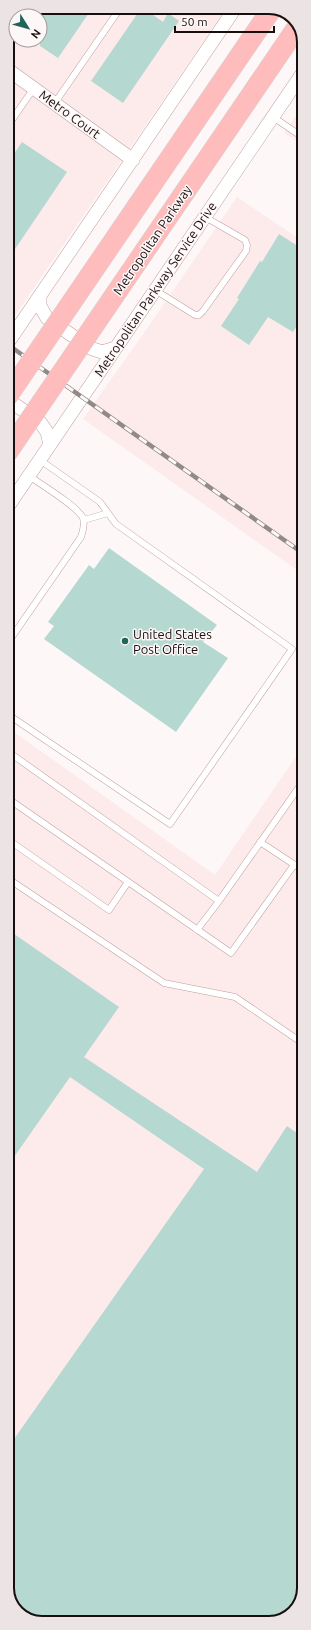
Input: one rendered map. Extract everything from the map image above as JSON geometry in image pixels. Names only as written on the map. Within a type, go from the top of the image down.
[{"type":"main road","points":[[14,388],[268,14]]},
{"type":"main road","name":"Metropolitan Parkway","points":[[14,443],[294,31]]},
{"type":"street","points":[[14,334],[231,14]]},
{"type":"street","name":"Metro Court","points":[[14,74],[133,160]]},
{"type":"street","name":"Metropolitan Parkway Service Drive","points":[[14,498],[297,81]]},
{"type":"street","points":[[40,296],[40,306],[47,318],[90,348],[102,352],[115,348]]},
{"type":"street","points":[[14,403],[40,422],[47,432],[50,445]]},
{"type":"lane","points":[[54,104],[116,14]]},
{"type":"lane","points":[[14,117],[34,88]]},
{"type":"lane","points":[[273,117],[297,133]]},
{"type":"lane","points":[[154,290],[195,315],[199,315],[246,251],[247,245],[244,240],[205,217]]},
{"type":"lane","points":[[14,719],[170,824],[292,649],[116,524],[100,502],[40,460]]},
{"type":"lane","points":[[14,634],[81,536],[84,528],[84,520],[78,511],[29,476]]},
{"type":"lane","points":[[84,520],[108,513]]},
{"type":"lane","points":[[14,756],[219,901]]},
{"type":"lane","points":[[197,930],[297,790]]},
{"type":"lane","points":[[14,803],[231,953],[294,865]]},
{"type":"lane","points":[[260,842],[297,867]]},
{"type":"lane","points":[[14,844],[109,910],[128,882]]},
{"type":"lane","points":[[14,883],[164,983],[235,998],[297,1039]]},
{"type":"shaded area","points":[[48,14],[222,14],[14,317],[14,48],[48,48]]},
{"type":"shaded area","points":[[297,114],[297,141],[284,133]]},
{"type":"shaded area","points":[[237,197],[297,237],[297,570],[83,419]]},
{"type":"shaded area","points":[[14,732],[215,875],[297,755],[297,1588],[295,1599],[286,1610],[272,1616],[35,1615],[22,1608],[14,1591]]},
{"type":"building","points":[[48,14],[88,14],[58,58],[43,48],[48,48]]},
{"type":"building","points":[[137,14],[152,14],[163,22],[167,14],[169,14],[179,21],[123,103],[91,81]]},
{"type":"building","points":[[22,142],[67,172],[14,251],[14,154]]},
{"type":"building","points":[[279,234],[297,246],[297,326],[293,332],[268,317],[249,345],[221,326],[239,299],[237,298],[260,261],[262,262]]},
{"type":"building","name":"United States Post Office","points":[[109,548],[217,625],[203,642],[228,658],[176,732],[44,639],[54,626],[48,622],[89,565],[94,569]]},
{"type":"building","points":[[14,934],[119,1007],[84,1057],[257,1172],[287,1126],[297,1133],[297,1588],[293,1602],[286,1610],[278,1614],[272,1616],[40,1616],[31,1614],[22,1608],[15,1595],[14,1439],[204,1169],[70,1077],[14,1157]]},
{"type":"railway","points":[[14,349],[297,549]]},
{"type":"place","name":"United States Post Office","points":[[125,641]]}]
